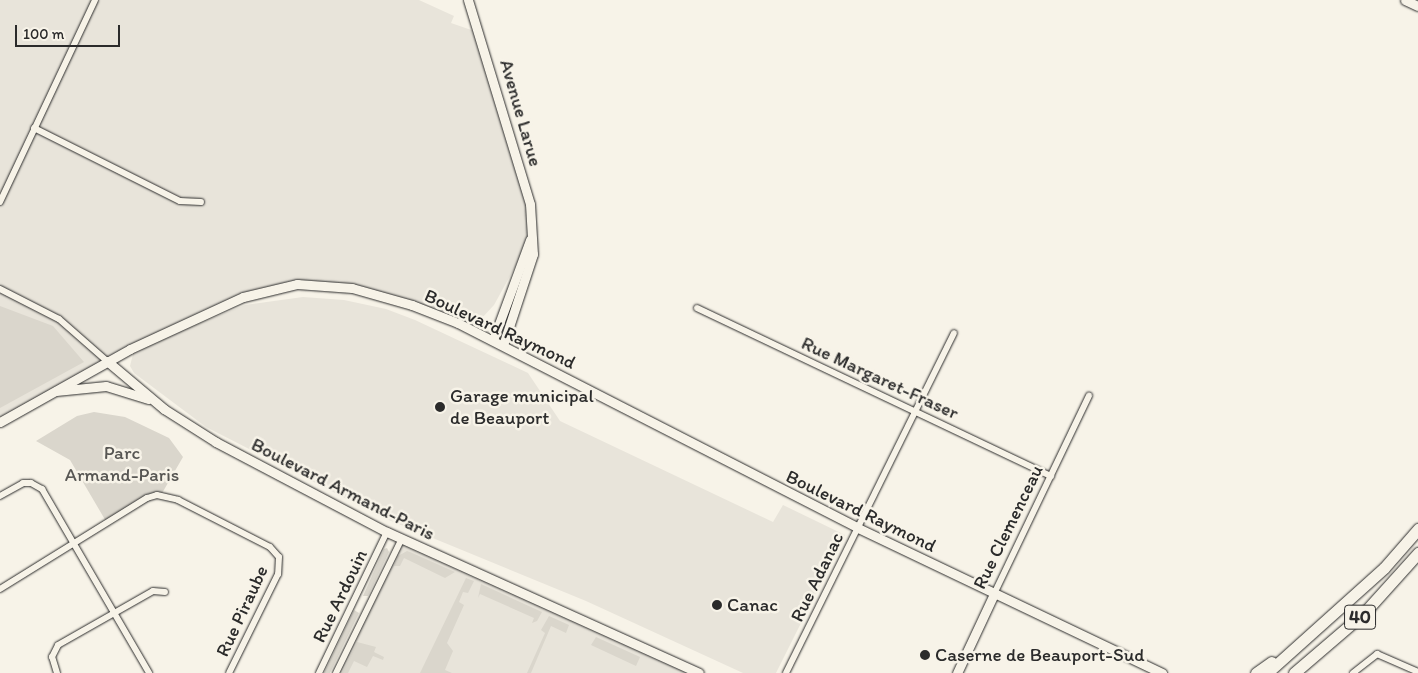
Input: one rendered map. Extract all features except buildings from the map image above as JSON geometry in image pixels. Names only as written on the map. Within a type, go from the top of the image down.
[{"type":"highway","name":"40","points":[[1268,673],[1384,568],[1418,529]]},
{"type":"highway","name":"40","points":[[1294,673],[1364,613],[1418,553]]},
{"type":"highway","points":[[1256,673],[1316,630]]},
{"type":"street","points":[[0,202],[94,0]]},
{"type":"street","name":"Avenue Larue","points":[[468,0],[530,204],[533,254],[502,345]]},
{"type":"street","points":[[1405,0],[1418,6]]},
{"type":"street","points":[[34,128],[180,201],[201,202]]},
{"type":"street","name":"Avenue Larue","points":[[493,340],[531,238]]},
{"type":"street","name":"Boulevard Raymond","points":[[0,422],[107,361],[195,316],[243,297],[297,284],[352,288],[412,305],[493,340],[858,528],[1162,673]]},
{"type":"street","name":"Boulevard Armand-Paris","points":[[0,289],[59,320],[155,401],[216,442],[388,532],[699,673]]},
{"type":"street","name":"Rue Margaret-Fraser","points":[[697,308],[1051,476]]},
{"type":"street","name":"Rue Adanac","points":[[786,673],[954,333]]},
{"type":"street","points":[[50,392],[106,386],[155,401]]},
{"type":"street","name":"Rue Clemenceau","points":[[957,673],[1089,396]]},
{"type":"street","points":[[0,496],[23,483],[37,485],[46,495],[149,673]]},
{"type":"street","name":"Rue Piraube","points":[[74,543],[157,494],[178,500],[275,551],[280,563],[278,574],[229,673]]},
{"type":"street","name":"Rue Ardouin","points":[[319,673],[388,532]]},
{"type":"street","name":"Rue Ardouin","points":[[336,673],[402,538]]},
{"type":"street","points":[[0,589],[74,543]]},
{"type":"street","points":[[57,673],[52,657],[58,645],[152,591],[165,592]]},
{"type":"street","points":[[1353,673],[1369,658],[1384,655],[1418,672]]},
{"type":"shaded area","points":[[0,0],[419,0],[454,16],[451,23],[480,33],[530,204],[531,238],[494,305],[481,319],[473,323],[458,323],[352,288],[297,284],[195,316],[0,422]]},
{"type":"shaded area","points":[[303,297],[344,300],[386,309],[415,320],[528,373],[560,421],[773,522],[783,505],[845,535],[776,673],[743,673],[586,601],[384,518],[206,427],[134,373],[130,366],[133,354],[148,344],[245,305]]},
{"type":"shaded area","points":[[402,538],[698,673],[336,673]]},
{"type":"green space","points":[[0,306],[53,326],[84,362],[0,408]]},
{"type":"green space","name":"Parc Armand-Paris","points":[[94,412],[125,417],[169,438],[183,457],[161,495],[107,523],[70,460],[36,441],[77,416]]},
{"type":"green space","points":[[387,548],[389,552],[368,596],[363,596],[384,549]]},
{"type":"green space","points":[[407,551],[455,572],[445,578],[404,558],[400,566],[394,566],[398,556]]},
{"type":"green space","points":[[466,578],[474,581],[468,593],[463,592],[459,602],[464,605],[447,643],[453,651],[445,670],[452,673],[420,673]]},
{"type":"green space","points":[[481,584],[542,612],[537,621],[532,623],[534,618],[480,594],[478,598]]},
{"type":"green space","points":[[354,610],[359,613],[330,673],[324,673]]},
{"type":"green space","points":[[549,616],[569,625],[566,633],[551,626],[531,673],[527,673],[545,633],[541,630]]},
{"type":"green space","points":[[596,637],[640,657],[636,666],[591,645]]},
{"type":"green space","points":[[357,642],[376,647],[374,652],[384,657],[383,660],[373,656],[367,667],[354,661],[348,673],[342,673]]},
{"type":"place","name":"Garage municipal de Beauport","points":[[440,407]]},
{"type":"place","name":"Canac","points":[[717,605]]},
{"type":"place","name":"Caserne de Beauport-Sud","points":[[925,655]]}]
